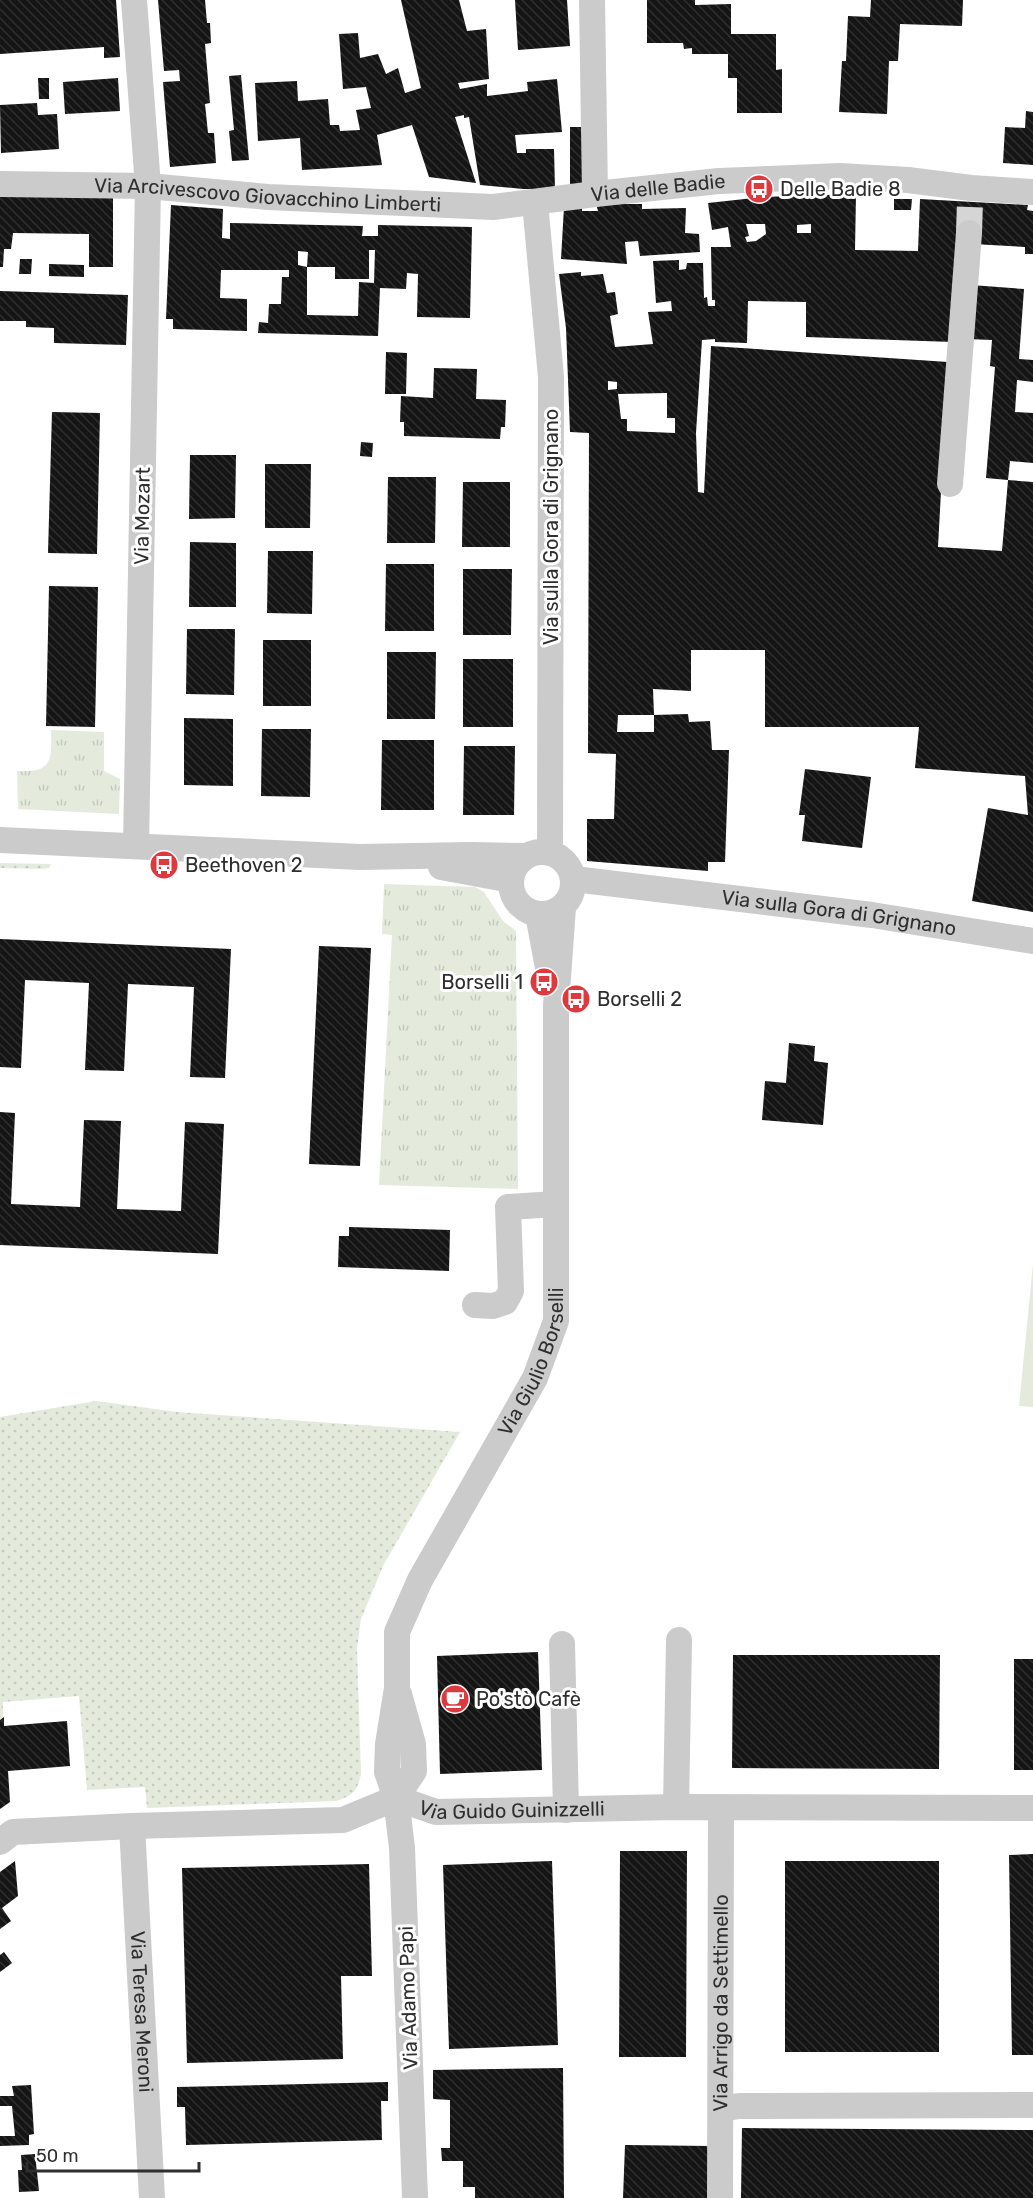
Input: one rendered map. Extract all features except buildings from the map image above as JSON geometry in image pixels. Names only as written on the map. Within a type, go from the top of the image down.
[{"type":"street","name":"Via Mozart","points":[[134,0],[148,186],[136,846]]},
{"type":"street","points":[[592,0],[595,194]]},
{"type":"street","name":"Via delle Badie","points":[[535,202],[719,181],[840,176],[908,180],[971,195],[1033,192]]},
{"type":"street","name":"Via Arcivescovo Giovacchino Limberti","points":[[0,184],[148,186],[268,197],[493,207],[535,202]]},
{"type":"street","name":"Via sulla Gora di Grignano","points":[[535,202],[551,377],[538,854]]},
{"type":"street","points":[[950,484],[969,233]]},
{"type":"street","points":[[0,840],[379,858],[538,854],[563,859],[571,869],[574,879],[572,894],[563,907],[549,914],[538,914],[523,908],[512,891],[511,880],[518,863],[538,854]]},
{"type":"street","points":[[379,858],[511,880]]},
{"type":"street","name":"Via sulla Gora di Grignano","points":[[574,879],[872,915],[1033,941]]},
{"type":"street","name":"Via Giulio Borselli","points":[[396,1798],[414,1771],[413,1744],[398,1688],[397,1632],[420,1580],[535,1378],[556,1321],[556,1006],[563,907]]},
{"type":"street","name":"Via Giulio Borselli","points":[[538,914],[556,1006]]},
{"type":"street","points":[[475,1305],[493,1306],[505,1302],[511,1291],[508,1208],[556,1204]]},
{"type":"street","points":[[676,1807],[679,1640]]},
{"type":"street","points":[[562,1644],[566,1810]]},
{"type":"street","name":"Via Guido Guinizzelli","points":[[0,1842],[13,1832],[343,1820],[396,1798],[436,1812],[676,1807],[1033,1808]]},
{"type":"street","name":"Via Adamo Papi","points":[[396,1798],[402,1848],[415,2198]]},
{"type":"street","name":"Via Arrigo da Settimello","points":[[720,2198],[721,1808]]},
{"type":"street","name":"Via Teresa Meroni","points":[[132,1826],[152,2198]]},
{"type":"street","points":[[721,2109],[740,2106],[1033,2105]]},
{"type":"green space","points":[[51,730],[104,732],[104,771],[120,779],[119,814],[18,809],[17,771],[37,770],[48,763],[51,750]]},
{"type":"green space","points":[[0,863],[51,864],[49,868],[43,869],[0,868]]},
{"type":"green space","points":[[384,884],[475,887],[484,892],[503,921],[516,931],[518,1189],[379,1185],[392,935],[382,934]]},
{"type":"green space","points":[[1033,1264],[1033,1407],[1019,1406]]},
{"type":"green space","points":[[96,1401],[177,1412],[460,1432],[383,1566],[361,1619],[357,1648],[361,1774],[356,1789],[351,1794],[337,1801],[147,1808],[145,1787],[87,1790],[79,1696],[3,1702],[3,1717],[0,1720],[0,1417]]},
{"type":"tunnel","points":[[969,233],[970,202]]},
{"type":"place","name":"Delle Badie 8","points":[[759,189]]},
{"type":"place","name":"Beethoven 2","points":[[164,865]]},
{"type":"place","name":"Borselli 1","points":[[544,982]]},
{"type":"place","name":"Borselli 2","points":[[576,999]]},
{"type":"place","name":"Po'stò Cafè","points":[[455,1699]]}]
